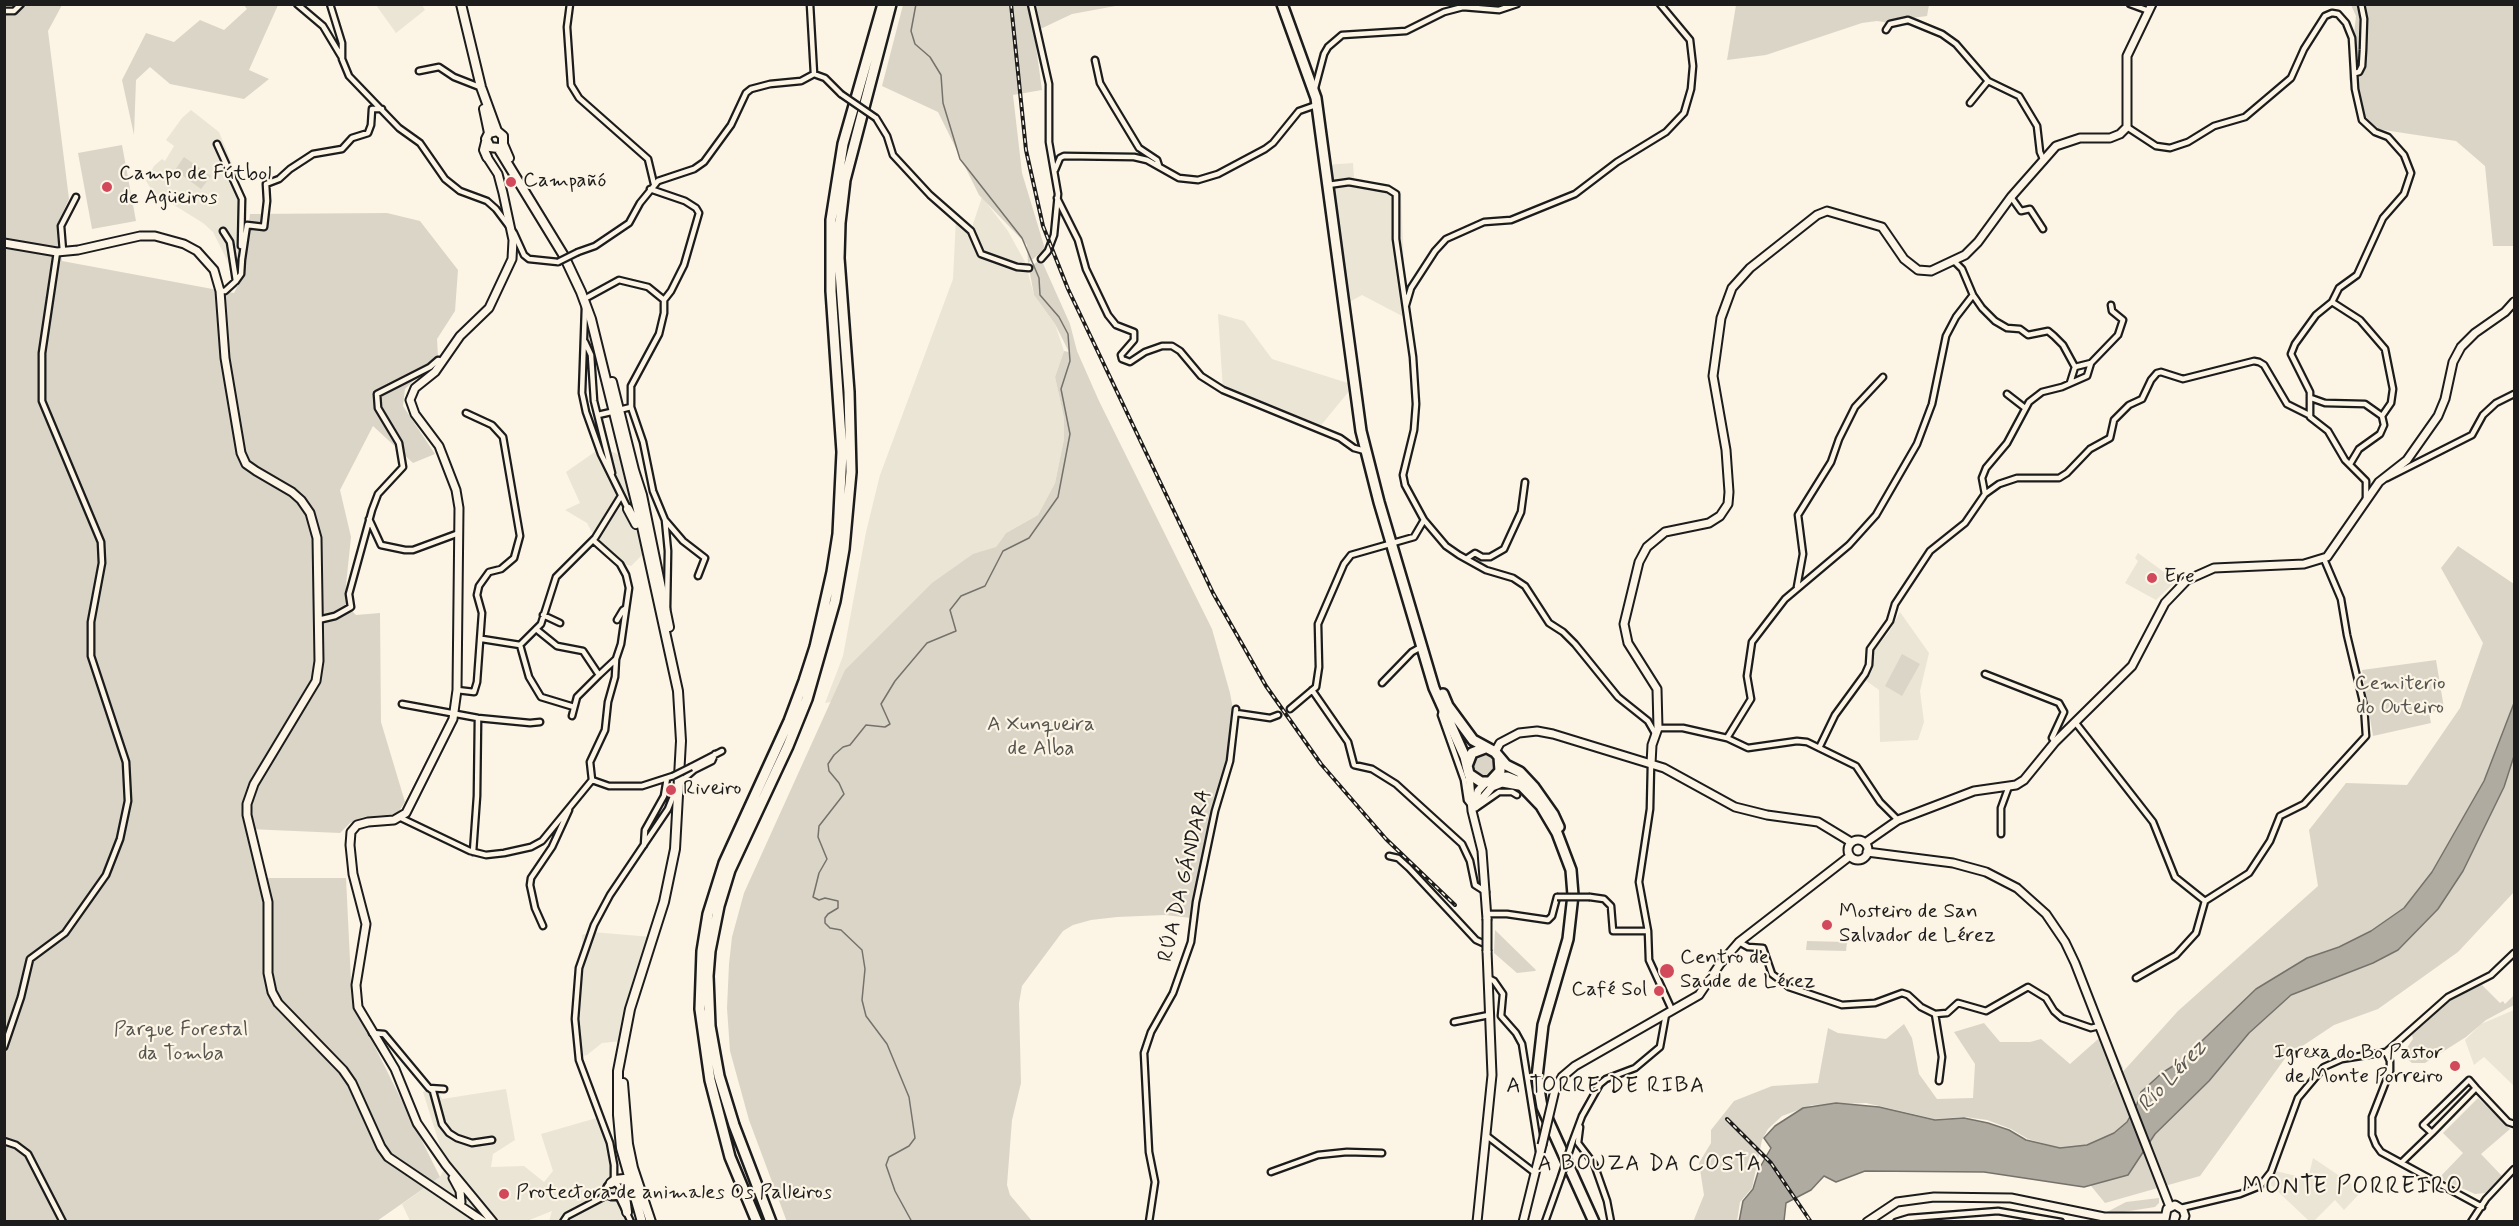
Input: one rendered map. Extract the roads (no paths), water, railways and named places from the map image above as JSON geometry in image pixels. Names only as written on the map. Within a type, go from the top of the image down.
[{"type":"highway","points":[[757,1221],[730,1157],[710,1080],[700,1009],[702,951],[708,914],[724,863],[789,721],[804,681],[815,647],[832,572],[838,534],[842,452],[831,291],[831,220],[843,144],[882,4]]},
{"type":"highway","points":[[771,1221],[734,1125],[719,1076],[710,1026],[708,976],[710,951],[719,906],[730,870],[788,746],[807,699],[835,601],[845,541],[851,472],[849,392],[840,269],[840,223],[845,180],[891,4]]},
{"type":"highway","points":[[1282,4],[1317,105],[1365,451],[1442,708],[1474,780],[1507,777],[1517,781],[1525,788],[1541,806],[1557,833],[1571,870]]},
{"type":"highway","points":[[1426,656],[1448,706],[1473,740],[1497,755],[1506,765],[1520,772],[1554,814],[1561,832],[1571,870],[1573,895],[1568,939],[1544,1025],[1538,1077],[1542,1107],[1594,1221]]},
{"type":"highway","points":[[1468,770],[1472,753],[1485,748]]},
{"type":"highway","points":[[1491,780],[1501,766],[1497,755]]},
{"type":"highway","points":[[1576,1181],[1589,1221]]},
{"type":"main road","points":[[460,4],[477,86],[492,132]]},
{"type":"main road","points":[[460,4],[495,146],[564,256],[586,299],[619,406],[642,517],[638,523]]},
{"type":"main road","points":[[487,157],[484,150],[495,146],[503,136],[492,132]]},
{"type":"main road","points":[[586,299],[637,507],[638,523],[678,692],[681,741],[677,828],[672,870],[622,1041],[617,1092],[622,1144],[630,1184],[644,1221]]},
{"type":"main road","points":[[634,471],[642,495],[684,701],[679,778],[681,835],[672,886],[640,987],[627,1039],[623,1079],[633,1168],[651,1221]]},
{"type":"main road","points":[[628,509],[633,510],[637,507]]},
{"type":"main road","points":[[628,509],[638,523],[644,526],[656,564]]},
{"type":"main road","points":[[613,1181],[620,1168],[626,1121]]},
{"type":"main road","points":[[613,1181],[627,1179],[630,1184]]},
{"type":"main road","points":[[627,1212],[625,1196],[630,1184]]},
{"type":"street","points":[[4,10],[14,11],[21,4]]},
{"type":"street","points":[[297,4],[323,27],[349,76],[399,128],[420,143],[445,179],[460,191],[491,205],[511,228],[524,255],[529,259],[558,262],[595,246],[629,223],[654,184],[694,169],[704,162],[731,125],[746,93],[751,89],[770,84],[801,81],[814,74],[825,78],[841,94],[876,118],[887,136],[892,155],[930,195],[971,231],[981,254],[1017,267],[1029,268]]},
{"type":"street","points":[[330,4],[342,43],[342,59]]},
{"type":"street","points":[[570,4],[567,27],[571,85],[579,98],[648,159],[654,184]]},
{"type":"street","points":[[810,4],[814,74]]},
{"type":"street","points":[[1031,4],[1049,84],[1049,142],[1058,198],[1054,235],[1048,251],[1041,259]]},
{"type":"street","points":[[1313,90],[1324,54],[1328,47],[1342,35],[1406,31],[1444,12],[1463,7],[1484,6],[1499,10],[1517,4]]},
{"type":"street","points":[[1406,306],[1411,288],[1435,251],[1446,239],[1484,222],[1511,220],[1575,195],[1617,162],[1666,132],[1684,113],[1691,89],[1693,66],[1689,40],[1660,4]]},
{"type":"street","points":[[1545,1221],[1580,1120],[1600,1084],[1606,1079],[1635,1068],[1660,1047],[1669,1012],[1649,960],[1648,931],[1639,874],[1650,809],[1652,745],[1657,731],[1657,689],[1628,643],[1624,624],[1639,562],[1647,547],[1660,535],[1671,530],[1709,523],[1720,516],[1728,504],[1726,450],[1713,376],[1721,318],[1732,288],[1750,268],[1817,215],[1827,211],[1882,227],[1904,259],[1918,270],[1931,271],[1965,255],[1978,242],[2011,197],[2056,146],[2065,141],[2080,138],[2110,138],[2120,134],[2127,127],[2127,56],[2151,8],[2130,4]]},
{"type":"street","points":[[2355,73],[2359,72],[2362,66],[2364,19],[2361,4]]},
{"type":"street","points":[[2127,127],[2156,146],[2170,148],[2188,142],[2214,126],[2245,117],[2291,78],[2304,49],[2325,16],[2332,13],[2338,14],[2350,30],[2355,89],[2362,120],[2375,132],[2388,137],[2404,155],[2411,173],[2404,194],[2379,225],[2359,272],[2338,288],[2332,302],[2316,315],[2292,351],[2292,358],[2308,386],[2311,398],[2309,415]]},
{"type":"street","points":[[1886,30],[1890,24],[1908,20],[1942,34],[1956,44],[1988,81],[2019,96],[2037,126],[2040,152],[2044,161]]},
{"type":"street","points":[[1095,60],[1100,83],[1113,105],[1139,148],[1157,160],[1159,166]]},
{"type":"street","points":[[419,71],[439,68],[477,86]]},
{"type":"street","points":[[1970,103],[1988,81]]},
{"type":"street","points":[[1055,170],[1060,158],[1072,155],[1134,157],[1147,160],[1179,178],[1189,180],[1218,174],[1266,149],[1299,111],[1305,107],[1317,105]]},
{"type":"street","points":[[220,291],[225,291],[241,274],[247,225],[251,224],[259,229],[264,227],[266,184],[279,179],[313,154],[342,149],[352,138],[368,133],[372,109],[382,109]]},
{"type":"street","points":[[217,144],[242,199],[240,234],[242,259]]},
{"type":"street","points":[[487,157],[500,178],[511,228],[512,260],[493,303],[460,336],[435,372],[415,388],[410,403],[439,446],[458,500],[457,690],[453,719],[411,805],[400,818],[361,823],[353,828],[350,837],[353,874],[366,924],[356,996],[358,1007],[395,1069],[417,1123],[446,1165],[493,1221]]},
{"type":"street","points":[[1328,185],[1349,182],[1388,189],[1396,194],[1396,239],[1413,357],[1416,416],[1403,475],[1405,485],[1424,520],[1446,546],[1485,570],[1512,578],[1525,586],[1549,623],[1563,632],[1618,697],[1657,731]]},
{"type":"street","points":[[650,189],[685,201],[696,208],[699,213],[681,272],[672,291],[664,300],[664,313],[659,334],[631,386],[631,407],[643,442],[653,491],[665,520],[683,541],[705,558],[698,576]]},
{"type":"street","points":[[4,1047],[21,997],[30,959],[65,933],[106,875],[120,839],[128,801],[126,762],[94,669],[90,648],[91,622],[102,562],[100,542],[42,401],[42,353],[60,251],[61,226],[76,197]]},
{"type":"street","points":[[2011,197],[2021,211],[2030,209],[2043,229]]},
{"type":"street","points":[[1058,198],[1078,240],[1086,269],[1108,315],[1116,325],[1130,330],[1135,335],[1121,355],[1122,359],[1130,362],[1145,351],[1162,346],[1173,346],[1180,351],[1200,376],[1223,390],[1340,438],[1354,448],[1365,451]]},
{"type":"street","points":[[224,231],[230,242],[236,281]]},
{"type":"street","points":[[4,243],[60,251],[140,236],[169,239],[197,251],[207,260],[218,278],[225,358],[241,453],[246,464],[292,492],[310,513],[317,538],[319,661],[316,681],[254,784],[247,804],[247,815],[268,902],[270,983],[278,1003],[343,1070],[352,1083],[381,1148],[388,1158],[484,1221]]},
{"type":"street","points":[[1962,269],[1965,255]]},
{"type":"street","points":[[1954,261],[1962,269],[1973,295],[1991,318],[2007,328],[2020,329],[2028,335],[2046,331],[2063,345],[2075,367],[2070,383]]},
{"type":"street","points":[[628,509],[614,482],[586,412],[582,393],[586,299],[619,280],[648,287],[664,300]]},
{"type":"street","points":[[1727,738],[1751,699],[1747,676],[1752,642],[1785,599],[1849,545],[1871,522],[1917,444],[1932,405],[1946,336],[1956,317],[1973,295]]},
{"type":"street","points":[[2332,302],[2360,320],[2385,349],[2393,389],[2391,403],[2382,416]]},
{"type":"street","points":[[1865,843],[1898,820],[1974,791],[2009,786],[2024,780],[2055,742],[2132,666],[2167,599],[2187,580],[2204,571],[2220,567],[2304,564],[2324,559],[2333,550],[2381,480],[2407,460],[2438,416],[2445,399],[2453,362],[2461,347],[2514,302]]},
{"type":"street","points":[[1984,494],[1982,478],[1986,468],[2007,443],[2025,408],[2037,394],[2087,376],[2091,363],[2113,341],[2123,320],[2112,311],[2111,305]]},
{"type":"street","points":[[584,341],[591,355],[594,401],[614,482]]},
{"type":"street","points":[[318,620],[335,616],[351,607],[349,594],[378,494],[403,467],[399,443],[378,408],[377,394],[430,367],[438,360],[443,361]]},
{"type":"street","points":[[1819,748],[1835,715],[1865,674],[1869,665],[1870,649],[1890,621],[1898,598],[1930,551],[1965,523],[1984,494],[2010,479],[2059,478],[2067,474],[2090,449],[2110,438],[2114,420],[2129,405],[2142,399],[2153,377],[2161,372],[2182,379],[2254,361],[2264,365],[2287,404],[2309,415],[2328,431],[2345,460],[2367,485],[2365,504]]},
{"type":"street","points":[[2075,367],[2091,363]]},
{"type":"street","points":[[1797,587],[1803,554],[1798,515],[1831,462],[1839,439],[1855,407],[1883,377]]},
{"type":"street","points":[[2007,394],[2025,408]]},
{"type":"street","points":[[2381,480],[2396,475],[2472,435],[2483,414],[2496,403],[2514,394]]},
{"type":"street","points":[[2311,398],[2325,403],[2365,404],[2382,416],[2384,425],[2380,434],[2359,449],[2350,464]]},
{"type":"street","points":[[623,409],[631,407]]},
{"type":"street","points":[[598,415],[611,412]]},
{"type":"street","points":[[457,690],[471,693],[476,689],[483,613],[477,596],[479,586],[489,573],[501,568],[514,558],[520,536],[503,437],[484,420],[466,413]]},
{"type":"street","points":[[1466,559],[1475,553],[1482,557],[1490,557],[1504,549],[1521,512],[1525,482]]},
{"type":"street","points":[[519,645],[541,624],[556,577],[593,540],[621,496]]},
{"type":"street","points":[[369,519],[381,545],[405,550],[413,550],[459,533]]},
{"type":"street","points":[[665,520],[669,585],[666,613]]},
{"type":"street","points":[[1290,709],[1316,687],[1319,667],[1318,624],[1344,564],[1351,555],[1414,537],[1424,520]]},
{"type":"street","points":[[400,818],[472,852],[486,855],[531,847],[542,842],[592,780],[590,762],[605,730],[608,702],[615,677],[616,659],[630,594],[626,575],[620,564],[593,540]]},
{"type":"street","points":[[2136,978],[2176,955],[2196,933],[2205,901],[2248,873],[2270,841],[2280,816],[2304,804],[2366,736],[2364,706],[2341,599],[2324,559]]},
{"type":"street","points":[[617,620],[626,609]]},
{"type":"street","points":[[543,615],[560,623]]},
{"type":"street","points":[[536,629],[557,646],[583,651],[599,675]]},
{"type":"street","points":[[482,639],[519,645]]},
{"type":"street","points":[[519,645],[529,677],[541,697],[574,707]]},
{"type":"street","points":[[1382,683],[1412,652],[1423,646]]},
{"type":"street","points":[[572,716],[581,691],[616,659]]},
{"type":"street","points":[[1985,674],[2059,703],[2064,712],[2052,738],[2055,742]]},
{"type":"street","points":[[1312,690],[1348,742],[1354,765],[1372,769],[1396,784],[1462,844],[1470,861],[1476,885],[1486,892]]},
{"type":"street","points":[[402,704],[478,718],[540,722]]},
{"type":"street","points":[[1442,708],[1441,715],[1464,780],[1467,800],[1474,810]]},
{"type":"street","name":"RÚA DA GÁNDARA","points":[[1149,1221],[1155,1182],[1149,1152],[1144,1053],[1151,1032],[1173,993],[1190,948],[1196,902],[1215,811],[1230,761],[1236,711],[1270,718],[1278,715]]},
{"type":"street","points":[[472,852],[477,796],[478,718]]},
{"type":"street","points":[[2075,722],[2153,822],[2175,877],[2205,901]]},
{"type":"street","points":[[1657,731],[1677,727],[1727,738],[1748,748],[1803,741],[1857,766],[1880,802],[1898,820]]},
{"type":"street","points":[[1497,755],[1500,743],[1510,736],[1537,731],[1675,773],[1735,807],[1767,815],[1818,822],[1851,842],[1857,840],[1865,843]]},
{"type":"street","points":[[608,1195],[606,1188],[613,1181],[614,1165],[610,1143],[579,1060],[575,1019],[579,968],[594,925],[610,895],[668,809],[679,778],[691,766],[722,751]]},
{"type":"street","points":[[592,780],[609,786],[642,786],[667,778],[679,778],[712,761],[716,754]]},
{"type":"street","points":[[1468,770],[1482,851],[1486,892],[1492,1075],[1477,1221]]},
{"type":"street","points":[[644,845],[645,830],[664,796],[667,778]]},
{"type":"street","points":[[1474,810],[1478,791],[1491,780]]},
{"type":"street","points":[[1474,810],[1492,787],[1502,783],[1525,788]]},
{"type":"street","points":[[2001,834],[2001,808],[2009,786]]},
{"type":"street","points":[[1474,810],[1499,792],[1512,792],[1517,795]]},
{"type":"street","points":[[543,926],[535,908],[530,885],[531,878],[552,847],[571,805]]},
{"type":"street","points":[[1851,842],[1848,850],[1854,859],[1861,859],[1867,852]]},
{"type":"street","points":[[1865,843],[1867,852]]},
{"type":"street","points":[[1867,852],[1889,853],[1970,866],[2017,888],[2046,914],[2066,942],[2168,1208],[2165,1219],[2104,1217],[2011,1198],[1934,1197],[1897,1202],[1867,1221]]},
{"type":"street","points":[[1389,856],[1398,858],[1409,868],[1476,940],[1487,948]]},
{"type":"street","points":[[1523,1221],[1555,1090],[1562,1077],[1575,1066],[1699,995],[1720,964],[1739,942],[1850,856]]},
{"type":"street","points":[[1487,916],[1508,914],[1548,920],[1552,916],[1557,897],[1590,897],[1604,899],[1611,906],[1613,931],[1648,931]]},
{"type":"street","points":[[1739,942],[1748,947],[1763,948],[1772,974],[1802,992],[1848,1005],[1875,1003],[1902,993],[1935,1014],[1947,1012],[1958,1003],[1986,1011],[2028,987],[2046,998],[2054,1011],[2062,1018],[2091,1028],[2099,1026]]},
{"type":"street","points":[[2124,1217],[2168,1208],[2181,1208],[2241,1194],[2260,1186],[2271,1172],[2298,1098],[2316,1074],[2333,1062],[2386,1052],[2448,997],[2491,975],[2514,955]]},
{"type":"street","points":[[1488,978],[1494,981],[1503,994],[1502,1016],[1516,1032],[1522,1044],[1529,1101],[1541,1149]]},
{"type":"street","points":[[1935,1014],[1942,1057],[1939,1081]]},
{"type":"street","points":[[1454,1022],[1489,1015]]},
{"type":"street","points":[[372,1033],[384,1034],[433,1091],[442,1124],[449,1133],[472,1143],[492,1140]]},
{"type":"street","points":[[2386,1052],[2390,1061],[2390,1071],[2372,1118],[2372,1135],[2381,1152],[2482,1207]]},
{"type":"street","points":[[2432,1133],[2423,1125],[2469,1080],[2508,1122],[2514,1124]]},
{"type":"street","points":[[429,1088],[444,1089]]},
{"type":"street","points":[[2401,1163],[2476,1088]]},
{"type":"street","points":[[1580,1120],[1578,1143],[1594,1164],[1607,1201],[1611,1221]]},
{"type":"street","points":[[1487,1136],[1535,1173]]},
{"type":"street","points":[[4,1141],[16,1145],[28,1154],[63,1221]]},
{"type":"street","points":[[610,1143],[622,1144]]},
{"type":"street","points":[[1271,1172],[1318,1155],[1347,1152],[1382,1153]]},
{"type":"street","points":[[446,1165],[460,1191],[461,1202]]},
{"type":"street","points":[[2471,1221],[2514,1169]]},
{"type":"street","points":[[613,1181],[619,1186],[618,1195],[631,1221]]},
{"type":"street","points":[[563,1221],[567,1216],[608,1195],[612,1197],[618,1195]]},
{"type":"street","points":[[452,1201],[478,1204]]},
{"type":"street","points":[[468,1211],[476,1208],[478,1204]]},
{"type":"street","points":[[2181,1208],[2185,1220]]},
{"type":"street","points":[[1896,1221],[1908,1218],[1998,1211],[2061,1221]]},
{"type":"water","name":"Río Lérez","points":[[2514,703],[2514,756],[2504,787],[2463,871],[2438,909],[2398,950],[2373,963],[2291,995],[2249,1033],[2209,1081],[2155,1134],[2128,1175],[2084,1187],[1984,1172],[1865,1171],[1836,1182],[1824,1176],[1811,1190],[1786,1203],[1784,1221],[1739,1222],[1743,1201],[1753,1189],[1759,1169],[1771,1148],[1764,1138],[1775,1126],[1803,1108],[1836,1103],[1879,1107],[1935,1120],[1964,1118],[2009,1130],[2026,1140],[2060,1148],[2087,1145],[2114,1133],[2127,1122],[2141,1092],[2162,1073],[2181,1061],[2256,989],[2307,958],[2339,947],[2371,931],[2404,908],[2432,872],[2484,781]]},
{"type":"waterway","points":[[912,1222],[895,1191],[886,1165],[889,1157],[909,1146],[915,1138],[909,1097],[887,1044],[866,1016],[862,1000],[865,969],[862,950],[841,930],[830,928],[825,923],[828,914],[838,908],[838,901],[825,898],[819,900],[813,897],[819,873],[827,859],[818,837],[819,826],[844,794],[839,783],[829,771],[828,764],[843,747],[850,745],[866,725],[885,727],[890,724],[881,704],[895,681],[927,643],[956,631],[950,610],[961,596],[985,586],[1003,551],[1029,538],[1058,497],[1070,434],[1061,389],[1070,361],[1068,334],[1059,317],[1040,295],[1039,278],[1022,238],[960,159],[943,103],[941,75],[930,57],[915,44],[911,31],[916,4]]},
{"type":"tunnel","points":[[1278,715],[1290,709]]},
{"type":"railway","points":[[1011,4],[1026,150],[1043,226],[1068,289],[1213,593],[1266,686],[1321,764],[1386,839],[1455,905]]},
{"type":"railway","points":[[1727,1119],[1771,1163],[1811,1222]]},
{"type":"place","name":"Campañó","points":[[511,182]]},
{"type":"place","name":"Campo de Fútbol de Agüeiros","points":[[107,187]]},
{"type":"place","name":"Ere","points":[[2152,578]]},
{"type":"place","name":"Riveiro","points":[[671,790]]},
{"type":"place","name":"Mosteiro de San Salvador de Lérez","points":[[1827,925]]},
{"type":"place","name":"Centro de Saúde de Lérez","points":[[1667,971]]},
{"type":"place","name":"Café Sol","points":[[1659,991]]},
{"type":"place","name":"Igrexa do Bo Pastor de Monte Porreiro","points":[[2455,1066]]},
{"type":"place","name":"Protectora de animales Os Palleiros","points":[[504,1194]]},
{"type":"district","name":"A TORRE DE RIBA","points":[[1606,1087]]},
{"type":"district","name":"A BOUZA DA COSTA","points":[[1650,1165]]},
{"type":"district","name":"MONTE PORREIRO","points":[[2353,1188]]},
{"type":"park label","name":"Cemiterio do Outeiro","points":[[2400,697]]},
{"type":"park label","name":"A Xunqueira de Alba","points":[[1041,738]]},
{"type":"park label","name":"Parque Forestal da Tomba","points":[[181,1043]]}]
